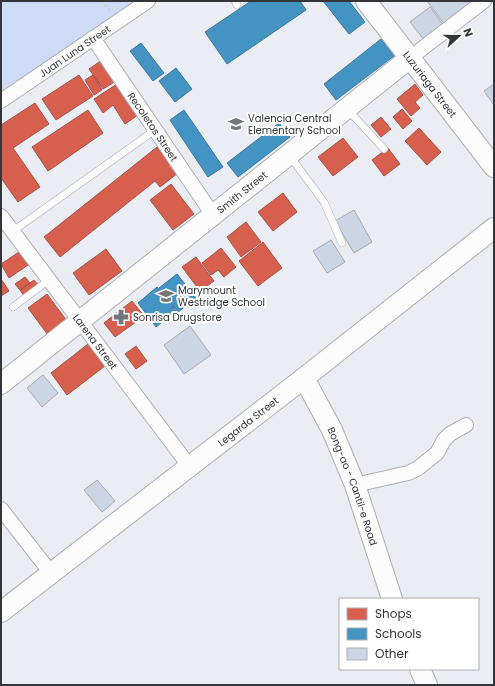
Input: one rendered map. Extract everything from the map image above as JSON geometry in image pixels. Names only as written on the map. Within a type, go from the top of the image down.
[{"type":"street","name":"Juan Luna Street","points":[[1,101],[148,1]]},
{"type":"street","name":"Luzuriaga Street","points":[[366,1],[494,167]]},
{"type":"street","name":"Smith Street","points":[[1,384],[410,58],[484,1]]},
{"type":"street","name":"Recoletos Street","points":[[93,38],[213,215]]},
{"type":"street","name":"Larena Street","points":[[1,216],[190,467]]},
{"type":"street","name":"Legarda Street","points":[[1,612],[190,467],[494,228]]},
{"type":"street","name":"Bong-ao - Cantil-e Road","points":[[304,378],[332,430],[356,485],[392,598]]},
{"type":"street","points":[[356,485],[417,470],[437,453],[444,440],[450,434],[466,426]]},
{"type":"street","points":[[1,509],[51,573]]},
{"type":"street","points":[[420,670],[427,685]]},
{"type":"lane","points":[[347,108],[384,149]]},
{"type":"lane","points":[[13,231],[155,130]]},
{"type":"lane","points":[[289,154],[324,202],[342,243]]},
{"type":"lane","points":[[13,307],[49,280]]},
{"type":"path","points":[[102,1],[110,11]]},
{"type":"shaded area","points":[[1,1],[138,1],[1,93]]},
{"type":"building: Shops","points":[[102,60],[116,81],[103,89],[89,69]]},
{"type":"building: Shops","points":[[79,75],[93,96],[56,120],[42,99]]},
{"type":"building: Shops","points":[[93,75],[102,90],[94,95],[85,80]]},
{"type":"building: Shops","points":[[117,84],[138,115],[125,124],[113,105],[103,113],[94,99]]},
{"type":"building: Shops","points":[[415,84],[423,95],[415,102],[420,108],[411,116],[397,99]]},
{"type":"building: Shops","points":[[35,103],[49,124],[13,148],[40,187],[18,202],[1,178],[1,125]]},
{"type":"building: Shops","points":[[402,109],[412,121],[403,129],[393,117]]},
{"type":"building: Shops","points":[[88,110],[103,133],[48,171],[32,147]]},
{"type":"building: Shops","points":[[381,117],[391,129],[381,137],[371,125]]},
{"type":"building: Shops","points":[[419,128],[441,152],[427,165],[405,141]]},
{"type":"building: Shops","points":[[343,138],[358,157],[333,176],[318,157]]},
{"type":"building: Shops","points":[[157,147],[178,173],[160,187],[155,181],[60,257],[44,237]]},
{"type":"building: Shops","points":[[388,148],[400,164],[384,176],[372,160]]},
{"type":"building: Shops","points":[[171,184],[194,214],[173,230],[150,200]]},
{"type":"building: Shops","points":[[283,193],[297,212],[273,231],[258,212]]},
{"type":"building: Shops","points":[[246,222],[261,242],[241,257],[227,237]]},
{"type":"building: Shops","points":[[263,242],[282,268],[258,286],[239,261]]},
{"type":"building: Shops","points":[[221,248],[236,267],[224,277],[218,270],[211,275],[202,263]]},
{"type":"building: Shops","points":[[106,249],[122,271],[89,295],[73,273]]},
{"type":"building: Shops","points":[[19,252],[28,265],[9,278],[1,264]]},
{"type":"building: Shops","points":[[196,257],[214,281],[200,291],[182,267]]},
{"type":"building: Shops","points":[[25,277],[30,283],[20,290],[15,284]]},
{"type":"building: Shops","points":[[1,279],[9,291],[1,296]]},
{"type":"building: Shops","points":[[34,280],[39,286],[25,297],[20,290]]},
{"type":"building: Shops","points":[[47,294],[67,321],[48,335],[28,308]]},
{"type":"building: Shops","points":[[132,301],[144,316],[115,337],[104,323]]},
{"type":"building: Shops","points":[[88,344],[105,366],[67,395],[51,373]]},
{"type":"building: Shops","points":[[136,346],[147,361],[136,369],[125,354]]},
{"type":"building: Schools","points":[[251,1],[300,1],[306,10],[227,64],[205,32]]},
{"type":"building: Schools","points":[[323,1],[349,1],[365,22],[349,34]]},
{"type":"building: Schools","points":[[381,39],[394,56],[336,100],[324,84]]},
{"type":"building: Schools","points":[[141,43],[164,73],[153,81],[130,51]]},
{"type":"building: Schools","points":[[176,68],[192,89],[175,102],[159,81]]},
{"type":"building: Schools","points":[[184,110],[223,167],[208,177],[170,120]]},
{"type":"building: Schools","points":[[279,123],[290,137],[238,177],[227,163]]},
{"type":"building: Schools","points":[[177,274],[196,298],[178,312],[159,288]]},
{"type":"building: Schools","points":[[157,287],[176,311],[156,327],[138,303]]},
{"type":"building: Other","points":[[427,1],[477,1],[445,25]]},
{"type":"building: Other","points":[[430,7],[443,25],[424,40],[410,22]]},
{"type":"building: Other","points":[[494,84],[494,105],[484,91]]},
{"type":"building: Other","points":[[354,210],[372,242],[354,253],[335,221]]},
{"type":"building: Other","points":[[331,240],[345,262],[327,273],[313,251]]},
{"type":"building: Other","points":[[190,326],[211,355],[184,374],[164,345]]},
{"type":"building: Other","points":[[43,375],[58,393],[42,407],[27,388]]},
{"type":"building: Other","points":[[97,480],[115,501],[102,512],[84,490]]},
{"type":"place","name":"Valencia Central Elementary School","points":[[236,124]]},
{"type":"place","name":"Marymount Westridge School","points":[[166,296]]},
{"type":"place","name":"Sonrisa Drugstore","points":[[121,317]]}]
